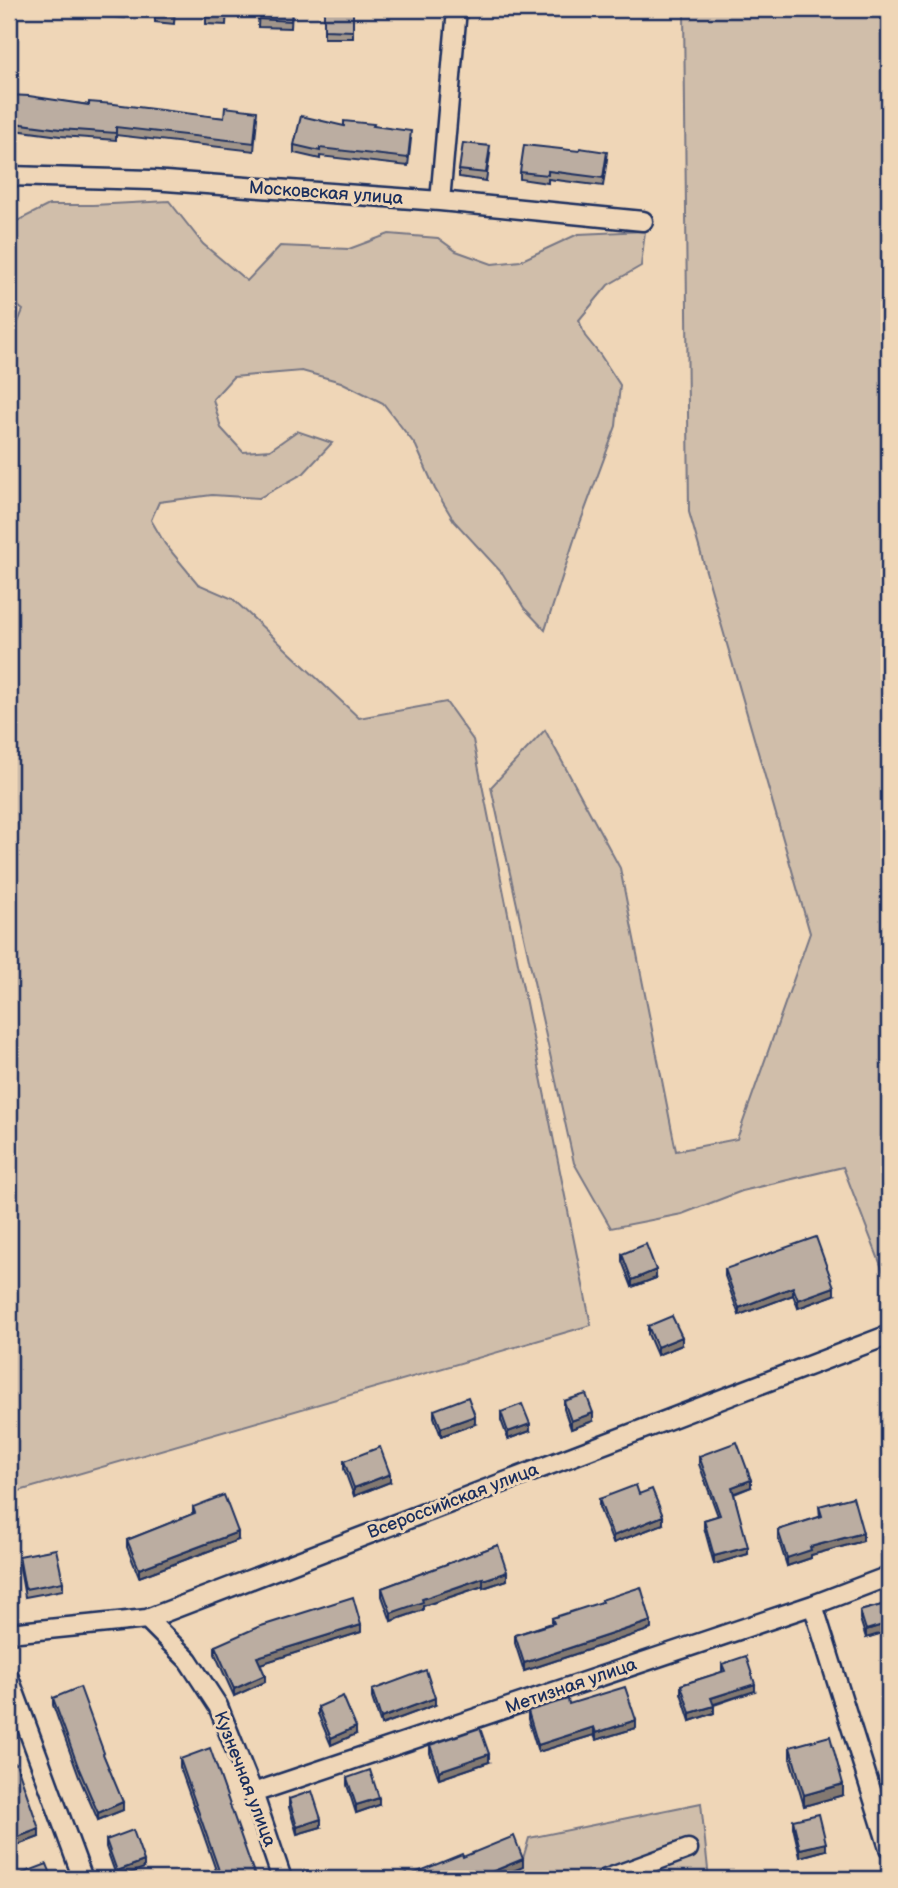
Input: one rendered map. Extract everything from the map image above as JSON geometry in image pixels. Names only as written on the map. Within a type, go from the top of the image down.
[{"type":"street","points":[[440,201],[457,9]]},
{"type":"street","name":"Московская улица","points":[[9,176],[152,180],[440,201],[643,221]]},
{"type":"street","name":"Всероссийская улица","points":[[9,1633],[147,1619],[889,1335]]},
{"type":"street","name":"Метизная улица","points":[[253,1793],[813,1605],[889,1576]]},
{"type":"street","points":[[813,1605],[889,1848]]},
{"type":"street","name":"Кузнечная улица","points":[[147,1619],[188,1660],[218,1706],[253,1793],[282,1879]]},
{"type":"street","points":[[9,1678],[82,1879]]},
{"type":"street","points":[[606,1879],[688,1849]]},
{"type":"shaded area","points":[[684,9],[889,9],[889,1286],[843,1167],[742,1191],[682,1214],[611,1228],[574,1163],[491,787],[545,730],[620,868],[676,1151],[737,1139],[810,933],[689,512]]},
{"type":"shaded area","points":[[169,201],[203,244],[247,281],[280,246],[349,249],[389,234],[438,238],[456,251],[492,264],[520,261],[578,234],[645,231],[641,266],[608,285],[579,320],[585,336],[620,385],[616,426],[576,534],[545,630],[524,608],[503,574],[454,521],[435,489],[416,446],[383,403],[341,382],[302,371],[233,377],[213,399],[221,428],[243,452],[270,450],[297,431],[332,443],[304,473],[259,498],[212,495],[159,502],[151,520],[165,544],[198,584],[233,599],[359,718],[446,702],[473,740],[591,1325],[9,1494],[9,344],[23,310],[9,299],[9,225],[49,205]]},
{"type":"shaded area","points":[[701,1803],[709,1879],[517,1879],[529,1838]]},
{"type":"building","points":[[155,9],[174,9],[174,16],[155,15]]},
{"type":"building","points":[[206,9],[226,9],[226,17],[206,17]]},
{"type":"building","points":[[259,9],[292,9],[291,21],[258,19]]},
{"type":"building","points":[[324,9],[353,9],[353,31],[324,30]]},
{"type":"building","points":[[9,95],[89,105],[89,102],[114,104],[224,118],[225,107],[257,111],[254,143],[116,127],[116,133],[14,125],[9,124]]},
{"type":"building","points":[[301,116],[344,126],[344,121],[411,131],[408,158],[320,148],[320,151],[294,145]]},
{"type":"building","points":[[463,143],[490,146],[486,173],[459,170]]},
{"type":"building","points":[[524,145],[607,152],[603,178],[548,171],[548,175],[520,172]]},
{"type":"building","points":[[816,1237],[834,1287],[798,1300],[793,1287],[739,1308],[725,1269]]},
{"type":"building","points":[[646,1244],[656,1270],[632,1280],[622,1254]]},
{"type":"building","points":[[672,1316],[682,1337],[657,1347],[648,1326]]},
{"type":"building","points":[[586,1394],[593,1413],[571,1421],[564,1401]]},
{"type":"building","points":[[468,1397],[475,1416],[441,1428],[434,1410]]},
{"type":"building","points":[[522,1404],[530,1424],[508,1432],[501,1412]]},
{"type":"building","points":[[737,1442],[751,1480],[732,1487],[748,1547],[714,1556],[704,1520],[720,1515],[699,1456]]},
{"type":"building","points":[[380,1447],[390,1474],[354,1488],[344,1461]]},
{"type":"building","points":[[636,1485],[639,1494],[652,1489],[663,1516],[613,1536],[599,1499]]},
{"type":"building","points":[[224,1495],[238,1532],[139,1569],[127,1540],[195,1513],[193,1507]]},
{"type":"building","points":[[853,1497],[863,1533],[810,1547],[811,1550],[787,1558],[778,1530],[822,1516],[819,1506]]},
{"type":"building","points":[[498,1545],[507,1572],[422,1599],[423,1602],[391,1613],[382,1588]]},
{"type":"building","points":[[56,1549],[63,1582],[25,1589],[19,1556]]},
{"type":"building","points":[[641,1587],[651,1621],[524,1663],[515,1635],[554,1623],[552,1618]]},
{"type":"building","points":[[353,1597],[361,1625],[257,1657],[265,1675],[234,1689],[215,1646],[258,1627]]},
{"type":"building","points":[[889,1603],[889,1623],[866,1630],[860,1611]]},
{"type":"building","points":[[746,1656],[755,1684],[711,1698],[714,1706],[690,1713],[681,1685],[725,1671],[722,1664]]},
{"type":"building","points":[[426,1670],[435,1698],[381,1718],[372,1690]]},
{"type":"building","points":[[80,1687],[123,1802],[98,1813],[53,1698]]},
{"type":"building","points":[[625,1687],[636,1720],[596,1733],[594,1727],[538,1745],[528,1711],[568,1699],[569,1704]]},
{"type":"building","points":[[343,1696],[356,1727],[331,1738],[318,1707]]},
{"type":"building","points":[[480,1728],[489,1754],[439,1771],[430,1745]]},
{"type":"building","points":[[830,1736],[843,1784],[804,1795],[790,1747]]},
{"type":"building","points":[[210,1748],[256,1879],[222,1879],[180,1759]]},
{"type":"building","points":[[16,1763],[39,1829],[15,1838],[9,1822],[9,1766]]},
{"type":"building","points":[[370,1770],[379,1798],[356,1805],[347,1778]]},
{"type":"building","points":[[312,1791],[321,1819],[297,1827],[289,1799]]},
{"type":"building","points":[[819,1814],[826,1843],[800,1849],[793,1820]]},
{"type":"building","points":[[133,1830],[144,1861],[117,1871],[106,1840]]},
{"type":"building","points":[[514,1836],[523,1859],[484,1875],[483,1873],[468,1879],[390,1879],[407,1873],[408,1876],[462,1854],[463,1857]]},
{"type":"building","points":[[47,1864],[53,1879],[25,1879],[23,1873]]}]
